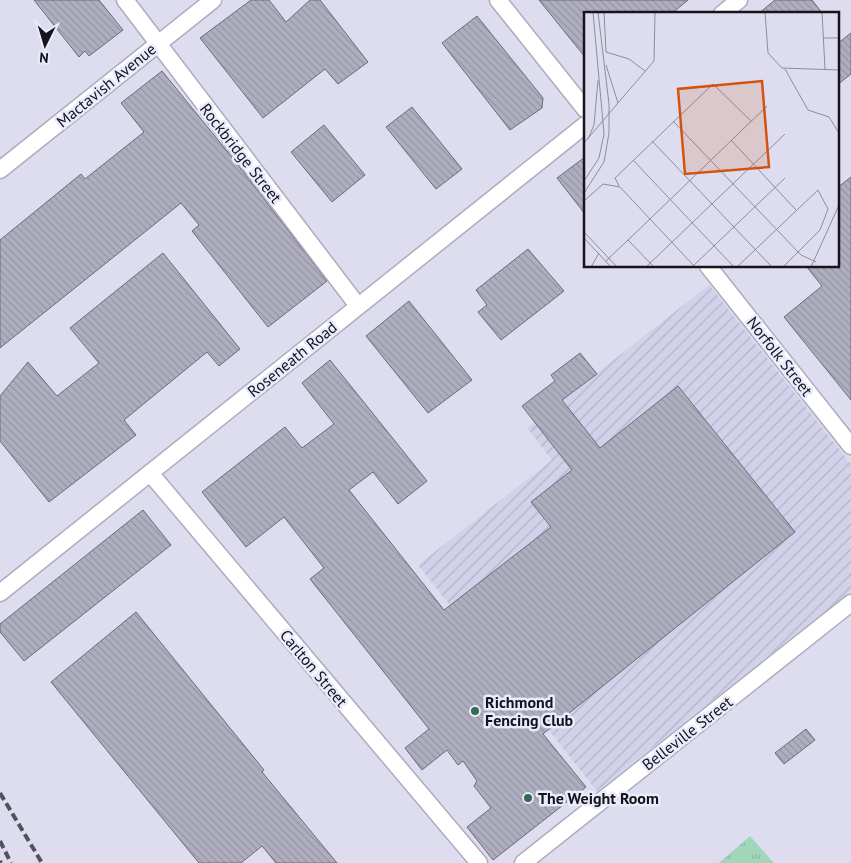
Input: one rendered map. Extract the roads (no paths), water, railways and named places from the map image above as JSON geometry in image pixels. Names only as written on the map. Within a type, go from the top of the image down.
[{"type":"street","name":"Rockbridge Street","points":[[125,0],[358,306]]},
{"type":"street","name":"Mactavish Avenue","points":[[0,170],[213,0]]},
{"type":"street","points":[[498,0],[584,108]]},
{"type":"street","points":[[724,12],[739,0]]},
{"type":"street","name":"Roseneath Road","points":[[0,593],[584,126]]},
{"type":"street","name":"Norfolk Street","points":[[710,268],[851,446]]},
{"type":"street","name":"Carlton Street","points":[[150,473],[479,863]]},
{"type":"street","name":"Belleville Street","points":[[523,863],[851,603]]},
{"type":"railway","points":[[0,793],[42,863]]},
{"type":"railway","points":[[0,841],[11,863]]},
{"type":"place","name":"Richmond Fencing Club","points":[[475,711]]},
{"type":"place","name":"The Weight Room","points":[[528,798]]}]
